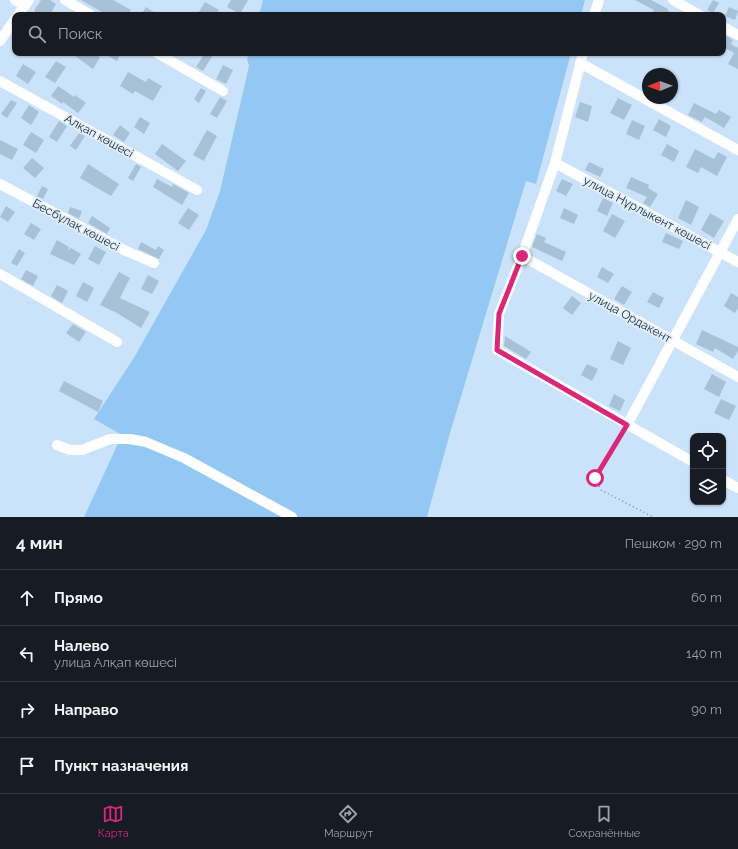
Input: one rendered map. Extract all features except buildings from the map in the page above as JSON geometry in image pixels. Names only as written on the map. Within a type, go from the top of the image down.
[{"type":"street","points":[[15,0],[27,3],[20,12]]},
{"type":"street","points":[[65,0],[86,12]]},
{"type":"street","points":[[595,12],[599,0]]},
{"type":"street","points":[[672,0],[694,12]]},
{"type":"street","points":[[0,41],[12,23]]},
{"type":"street","points":[[726,29],[738,35]]},
{"type":"street","points":[[162,56],[223,91]]},
{"type":"street","points":[[690,460],[497,350],[499,314],[522,256],[555,163],[582,58],[738,150]]},
{"type":"street","name":"Алқап көшесі","points":[[0,81],[197,190]]},
{"type":"street","name":"улица Нұрлыкент көшесі","points":[[555,163],[738,262]]},
{"type":"street","name":"Бесбұлақ көшесі","points":[[0,184],[126,251],[154,263]]},
{"type":"street","points":[[627,425],[738,219]]},
{"type":"street","name":"улица Ордакент","points":[[522,256],[738,377]]},
{"type":"street","points":[[0,274],[117,342]]},
{"type":"street","points":[[57,445],[70,450],[82,450],[110,439],[130,439],[146,442],[184,458],[292,517]]},
{"type":"street","points":[[726,482],[738,488]]},
{"type":"path","points":[[627,425],[595,478],[601,490],[653,517]]},
{"type":"shaded area","points":[[263,0],[585,0],[582,12],[260,12]]},
{"type":"shaded area","points":[[248,56],[570,56],[536,184],[526,181],[450,433],[427,517],[84,517],[122,435],[94,419],[135,356],[206,230],[220,191],[249,66],[247,59]]},
{"type":"route","points":[[522,256],[499,314],[497,350],[627,425],[595,478]]}]
